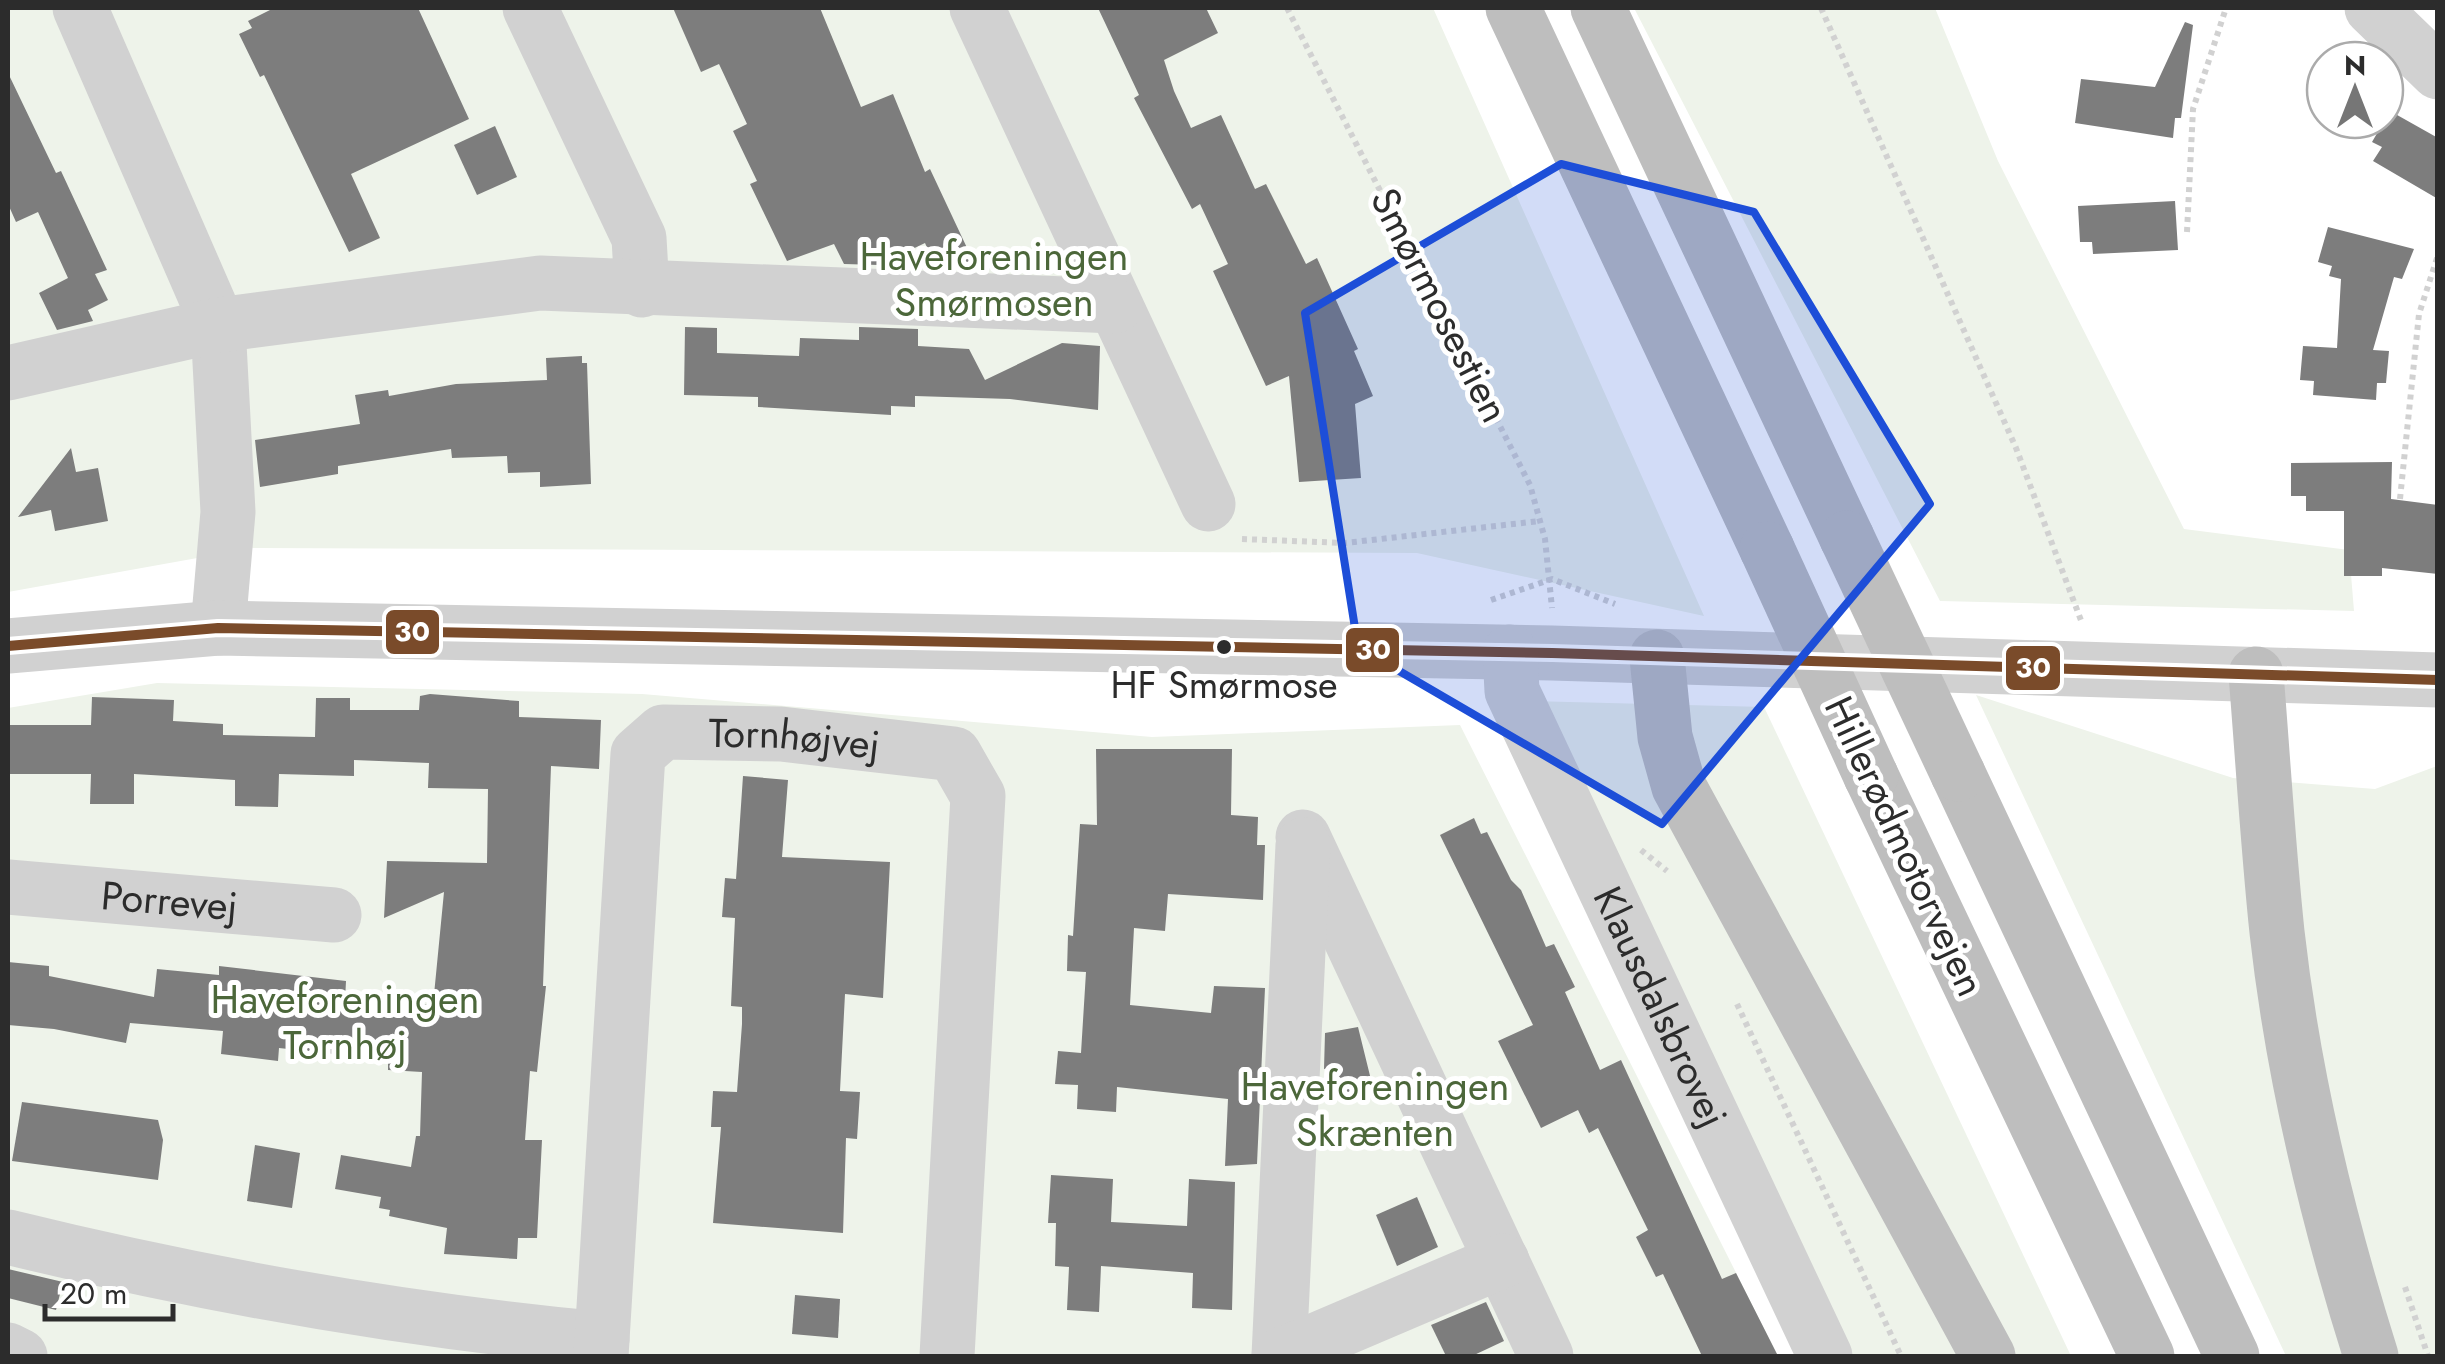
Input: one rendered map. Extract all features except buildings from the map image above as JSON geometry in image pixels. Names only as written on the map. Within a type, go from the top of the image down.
[{"type":"highway","name":"Hillerødmotorvejen","points":[[1513,8],[1871,776],[2148,1356]]},
{"type":"highway","name":"Hillerødmotorvejen","points":[[1598,8],[2232,1356]]},
{"type":"highway","points":[[1657,657],[1664,737],[1678,787],[1988,1356]]},
{"type":"highway","points":[[2256,674],[2278,936],[2299,1061],[2350,1289],[2371,1356]]},
{"type":"street","points":[[80,8],[218,325],[228,512],[218,628]]},
{"type":"street","points":[[530,8],[639,238],[642,290]]},
{"type":"street","points":[[977,8],[1208,504]]},
{"type":"street","points":[[2372,8],[2438,72]]},
{"type":"street","points":[[8,372],[218,325],[540,283],[1115,306]]},
{"type":"street","points":[[8,646],[218,628],[1510,652],[2438,680]]},
{"type":"street","name":"Klausdalsbrovej","points":[[1510,652],[1512,691],[1824,1356]]},
{"type":"street","name":"Tornhøjvej","points":[[601,1348],[638,754],[663,732],[781,734],[954,754],[978,796],[947,1356]]},
{"type":"street","points":[[1502,1262],[1279,1356],[1304,836],[1546,1356]]},
{"type":"street","name":"Porrevej","points":[[8,887],[334,915]]},
{"type":"street","points":[[8,1237],[125,1266],[601,1348]]},
{"type":"street","points":[[8,1350],[20,1356]]},
{"type":"path","name":"Smørmosestien","points":[[1287,8],[1530,484],[1552,580],[1552,616]]},
{"type":"path","points":[[1821,8],[2016,448],[2081,619]]},
{"type":"path","points":[[2188,232],[2193,109],[2226,8]]},
{"type":"path","points":[[2400,500],[2419,314],[2438,255]]},
{"type":"path","points":[[1208,504],[1228,538],[1344,543],[1540,521]]},
{"type":"path","points":[[1637,847],[1680,881]]},
{"type":"path","points":[[1729,987],[1902,1356]]},
{"type":"path","points":[[2404,1284],[2428,1356]]},
{"type":"highlighted area","points":[[1561,164],[1754,212],[1930,504],[1662,824],[1358,647],[1305,313]]},
{"type":"green space","name":"Haveforeningen Smørmosen","points":[[8,8],[1433,8],[1704,616],[1417,553],[253,548],[8,592]]},
{"type":"green space","points":[[1634,8],[1935,8],[1998,161],[2184,529],[2349,550],[2354,611],[1940,601]]},
{"type":"green space","name":"Haveforeningen Tornhøj","points":[[157,683],[642,694],[1152,737],[1460,725],[1778,1356],[8,1356],[8,708]]},
{"type":"green space","points":[[1976,695],[2233,778],[2375,789],[2437,766],[2437,1356],[2286,1356]]},
{"type":"green space","points":[[1530,701],[1764,707],[2071,1356],[1838,1356]]},
{"type":"transit line","name":"30","points":[[8,646],[218,628],[1552,653],[2438,680]]},
{"type":"place","name":"HF Smørmose","points":[[1224,647]]},
{"type":"park label","name":"Haveforeningen Skrænten","points":[[1375,1109]]}]
